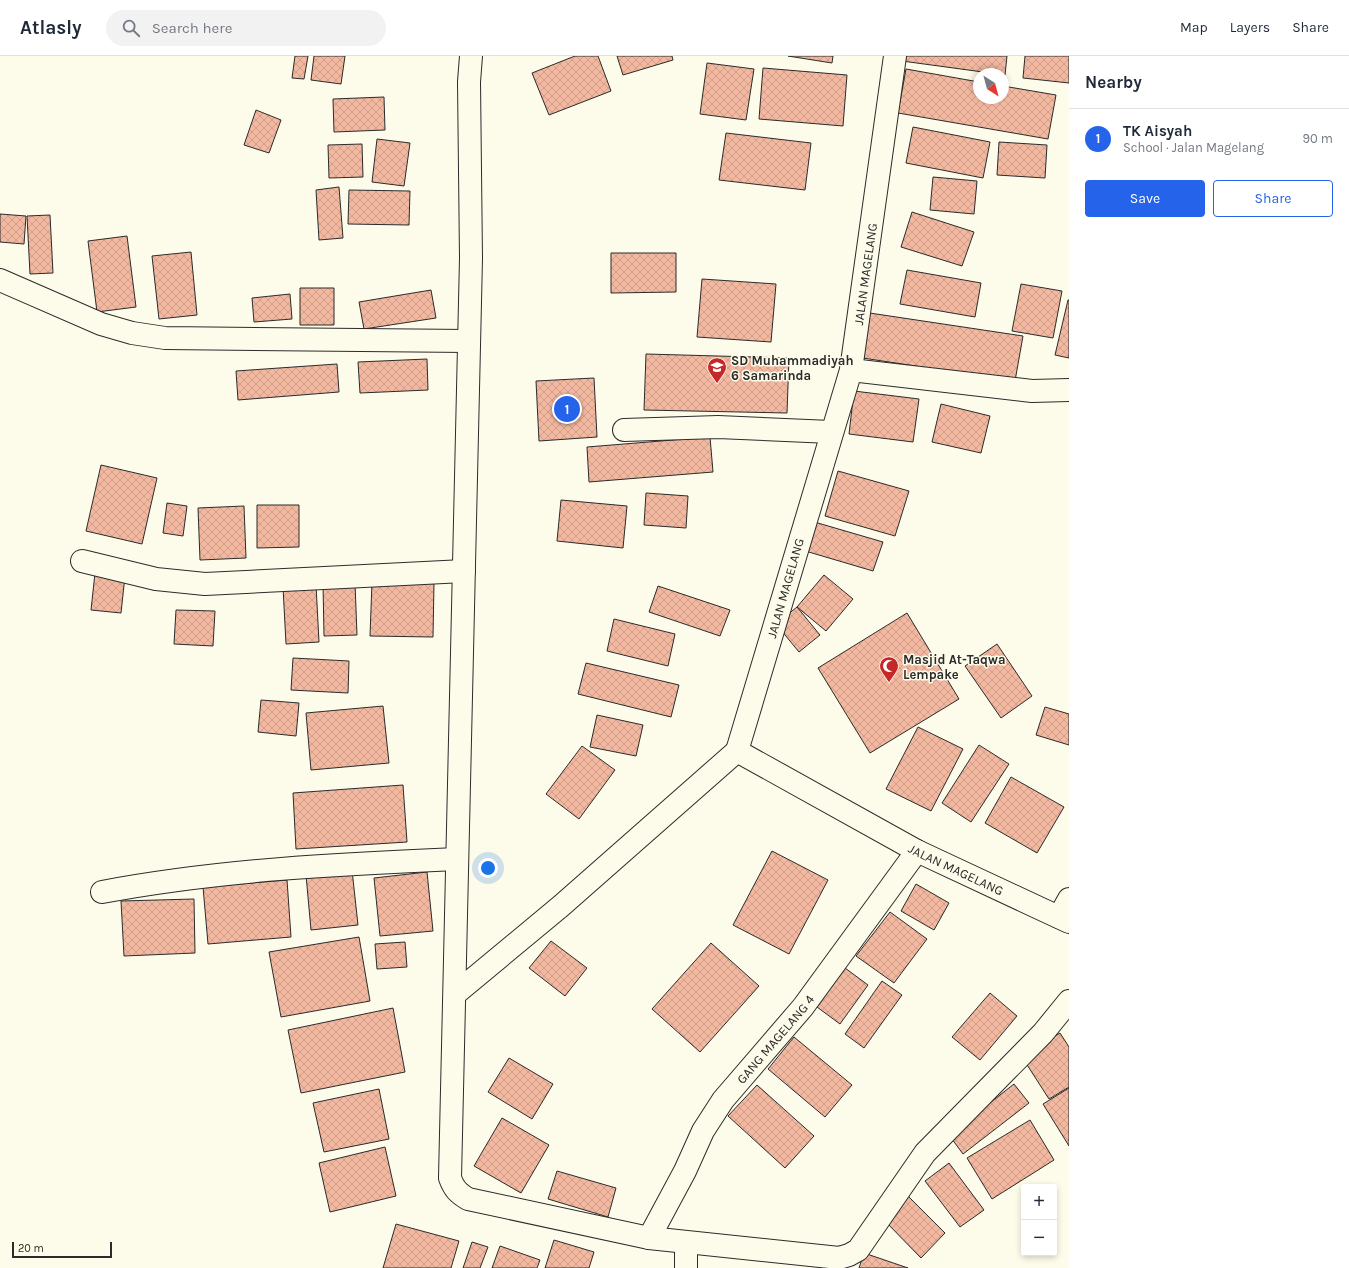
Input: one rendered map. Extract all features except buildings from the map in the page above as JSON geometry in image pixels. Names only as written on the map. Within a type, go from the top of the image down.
[{"type":"street","points":[[471,56],[469,82],[471,258],[450,1178],[458,1194],[468,1199],[649,1238],[839,1258],[849,1255],[858,1250],[925,1153],[1043,1033],[1069,1001]]},
{"type":"street","name":"JALAN MAGELANG","points":[[895,56],[894,79],[851,370],[831,432],[737,751],[917,851],[1066,913]]},
{"type":"street","points":[[0,280],[101,324],[132,333],[165,338],[468,341]]},
{"type":"street","points":[[851,370],[1032,391],[1069,390]]},
{"type":"street","points":[[624,430],[718,427],[831,432]]},
{"type":"street","points":[[82,561],[156,579],[205,584],[464,571]]},
{"type":"street","points":[[455,994],[561,906],[737,751]]},
{"type":"street","name":"GANG MAGELANG 4","points":[[649,1238],[685,1171],[703,1131],[723,1100],[803,1007],[917,851]]},
{"type":"street","points":[[102,892],[155,882],[220,874],[333,864],[457,859]]},
{"type":"street","points":[[686,1242],[686,1268]]},
{"type":"place","name":"SD Muhammadiyah 6 Samarinda","points":[[717,384]]},
{"type":"place","name":"TK Aisyah","points":[[567,409]]},
{"type":"place","name":"Masjid At-Taqwa Lempake","points":[[889,683]]}]
